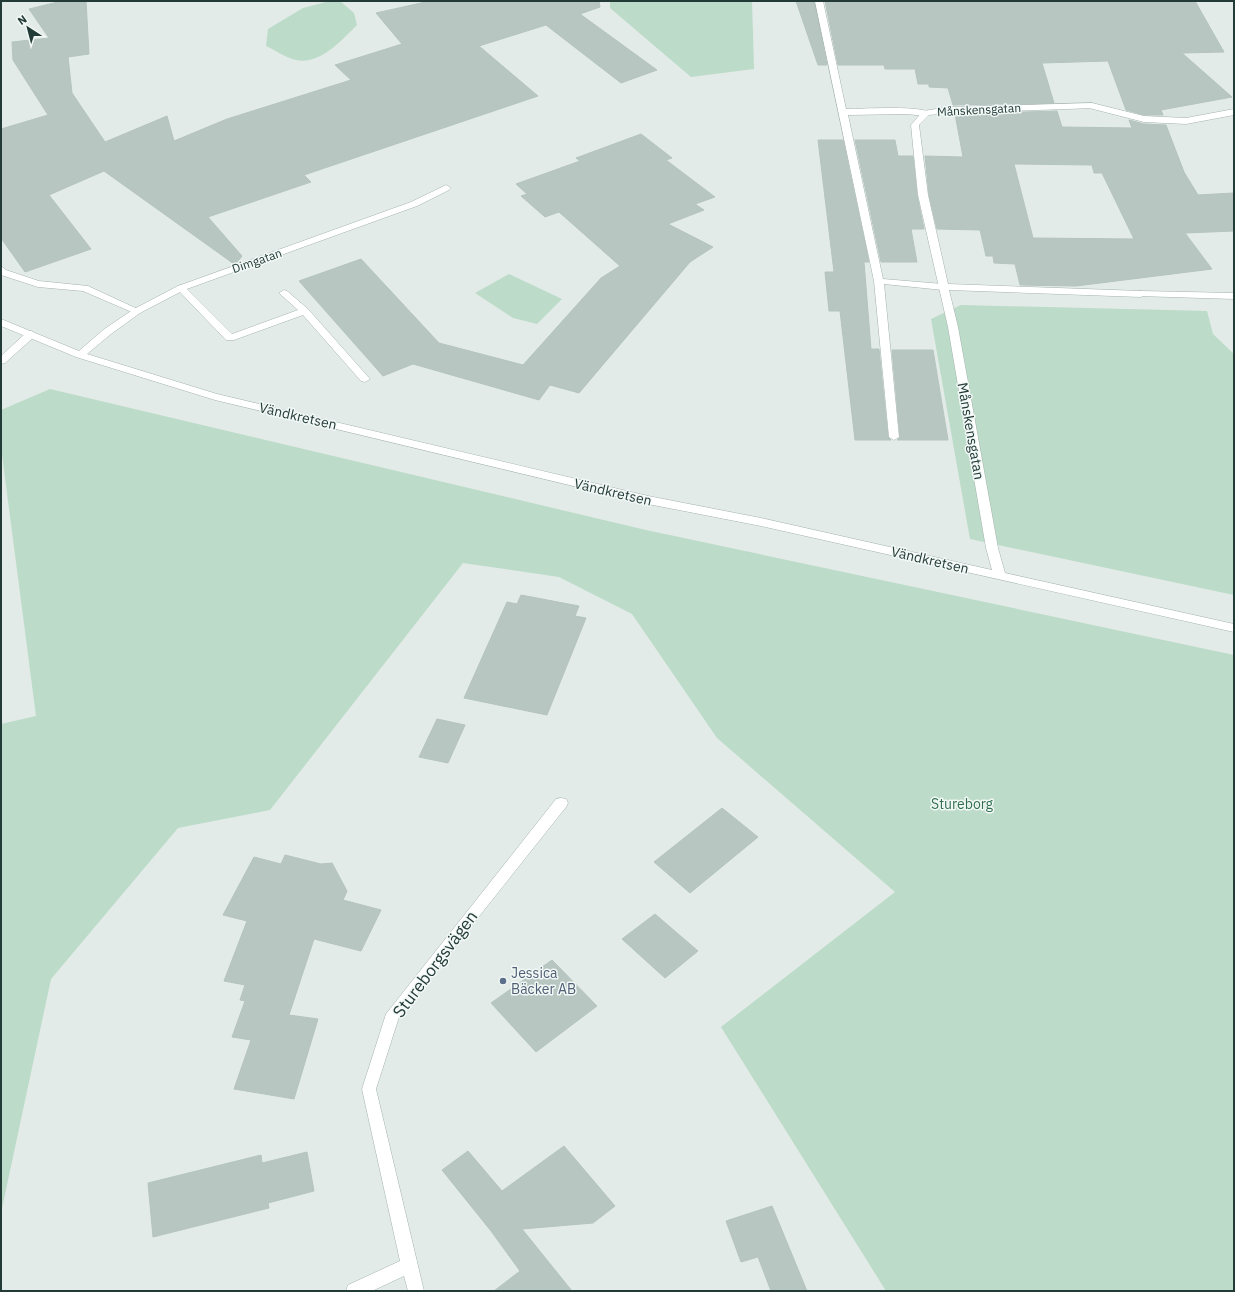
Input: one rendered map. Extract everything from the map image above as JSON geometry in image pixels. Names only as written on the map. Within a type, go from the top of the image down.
[{"type":"street","points":[[819,1],[879,281],[894,437]]},
{"type":"street","name":"Månskensgatan","points":[[1000,576],[992,548],[953,327],[923,195],[915,125],[926,113],[950,110],[1092,106],[1144,119],[1186,121],[1234,112]]},
{"type":"street","points":[[844,112],[906,111],[926,113]]},
{"type":"street","name":"Dimgatan","points":[[80,355],[137,311],[180,288],[414,204],[446,188]]},
{"type":"street","points":[[1,269],[3,272],[38,284],[85,288],[137,311]]},
{"type":"street","points":[[879,281],[943,286],[1234,296]]},
{"type":"street","points":[[180,288],[230,338],[305,311]]},
{"type":"street","points":[[284,293],[305,311],[365,379]]},
{"type":"street","name":"Vändkretsen","points":[[1,322],[80,355],[215,397],[648,500],[761,522],[1234,628]]},
{"type":"street","points":[[1,361],[31,334]]},
{"type":"street","name":"Stureborgsvägen","points":[[416,1291],[369,1089],[393,1014],[561,803]]},
{"type":"street","points":[[354,1291],[409,1265]]},
{"type":"green space","points":[[330,1],[340,1],[354,13],[357,25],[345,38],[330,50],[314,59],[305,61],[284,56],[266,46],[268,29],[303,8]]},
{"type":"green space","points":[[610,1],[752,1],[754,69],[691,77],[610,8]]},
{"type":"green space","points":[[509,274],[562,299],[537,324],[513,318],[475,293]]},
{"type":"green space","points":[[961,305],[1207,311],[1213,334],[1234,354],[1234,595],[970,539],[931,319]]},
{"type":"green space","name":"Stureborg","points":[[50,389],[646,530],[1234,655],[1234,1291],[886,1291],[721,1027],[895,892],[717,738],[632,614],[559,577],[463,563],[270,810],[178,828],[51,979],[1,1213],[1,724],[36,716],[1,447],[1,410]]},
{"type":"building","points":[[62,1],[86,1],[89,54],[68,57],[72,93],[105,142],[167,116],[174,141],[227,119],[351,80],[335,65],[402,44],[376,13],[430,1],[599,1],[600,7],[580,14],[657,70],[621,83],[546,25],[479,46],[538,96],[304,175],[311,182],[208,217],[242,256],[236,264],[104,171],[49,195],[91,249],[25,272],[1,238],[1,129],[48,115],[13,60],[12,42],[49,38],[29,9]]},
{"type":"building","points":[[796,1],[814,1],[827,65],[818,65]]},
{"type":"building","points":[[825,1],[1195,1],[1224,52],[1182,53],[1232,97],[1161,110],[1163,115],[1144,115],[1126,110],[1108,61],[1042,63],[1054,103],[953,105],[948,88],[929,87],[929,84],[918,84],[915,69],[885,69],[884,65],[838,65]]},
{"type":"building","points":[[1057,111],[1062,127],[1132,128],[1129,120],[1144,124],[1166,125],[1184,172],[1198,195],[1234,193],[1234,231],[1185,233],[1212,269],[1076,286],[1020,285],[1015,264],[994,263],[993,256],[986,256],[980,230],[937,229],[929,195],[925,156],[963,157],[955,114]],"holes":[[[1014,164],[1092,165],[1094,173],[1102,173],[1134,239],[1033,238]]]},
{"type":"building","points":[[641,134],[672,158],[666,160],[715,197],[695,204],[704,210],[668,224],[713,247],[690,262],[579,393],[550,385],[539,400],[413,364],[383,376],[299,281],[361,259],[439,343],[523,365],[601,278],[620,266],[559,212],[545,217],[521,196],[527,194],[516,184],[580,161],[576,158]]},
{"type":"building","points":[[818,140],[843,140],[869,262],[864,262],[871,349],[879,349],[888,437],[891,440],[855,440],[840,311],[829,311],[825,272],[834,272]]},
{"type":"building","points":[[855,140],[895,140],[898,156],[913,156],[917,195],[924,229],[911,229],[917,262],[881,262]]},
{"type":"building","points":[[892,350],[933,350],[948,440],[897,440],[900,437]]},
{"type":"building","points":[[521,595],[579,606],[575,616],[586,618],[547,715],[464,698],[507,602],[517,604]]},
{"type":"building","points":[[437,719],[465,725],[448,763],[419,757]]},
{"type":"building","points":[[722,808],[758,837],[690,893],[654,862]]},
{"type":"building","points":[[285,855],[321,864],[332,863],[347,891],[343,900],[381,910],[361,951],[314,939],[289,1015],[318,1019],[294,1099],[234,1089],[251,1040],[232,1037],[245,1001],[240,1000],[245,985],[224,981],[247,921],[223,915],[254,857],[281,864]]},
{"type":"building","points":[[655,914],[698,951],[665,978],[622,939]]},
{"type":"building","points":[[552,960],[597,1006],[536,1052],[491,1003]]},
{"type":"building","points":[[564,1146],[615,1206],[593,1223],[522,1229],[572,1291],[494,1291],[520,1271],[491,1231],[442,1170],[468,1151],[502,1191]]},
{"type":"building","points":[[307,1152],[314,1191],[268,1203],[269,1208],[153,1237],[148,1183],[261,1155],[262,1163]]},
{"type":"building","points":[[772,1206],[807,1291],[771,1291],[758,1257],[741,1262],[726,1221]]},
{"type":"place","name":"Jessica Bäcker AB","points":[[503,981]]}]
